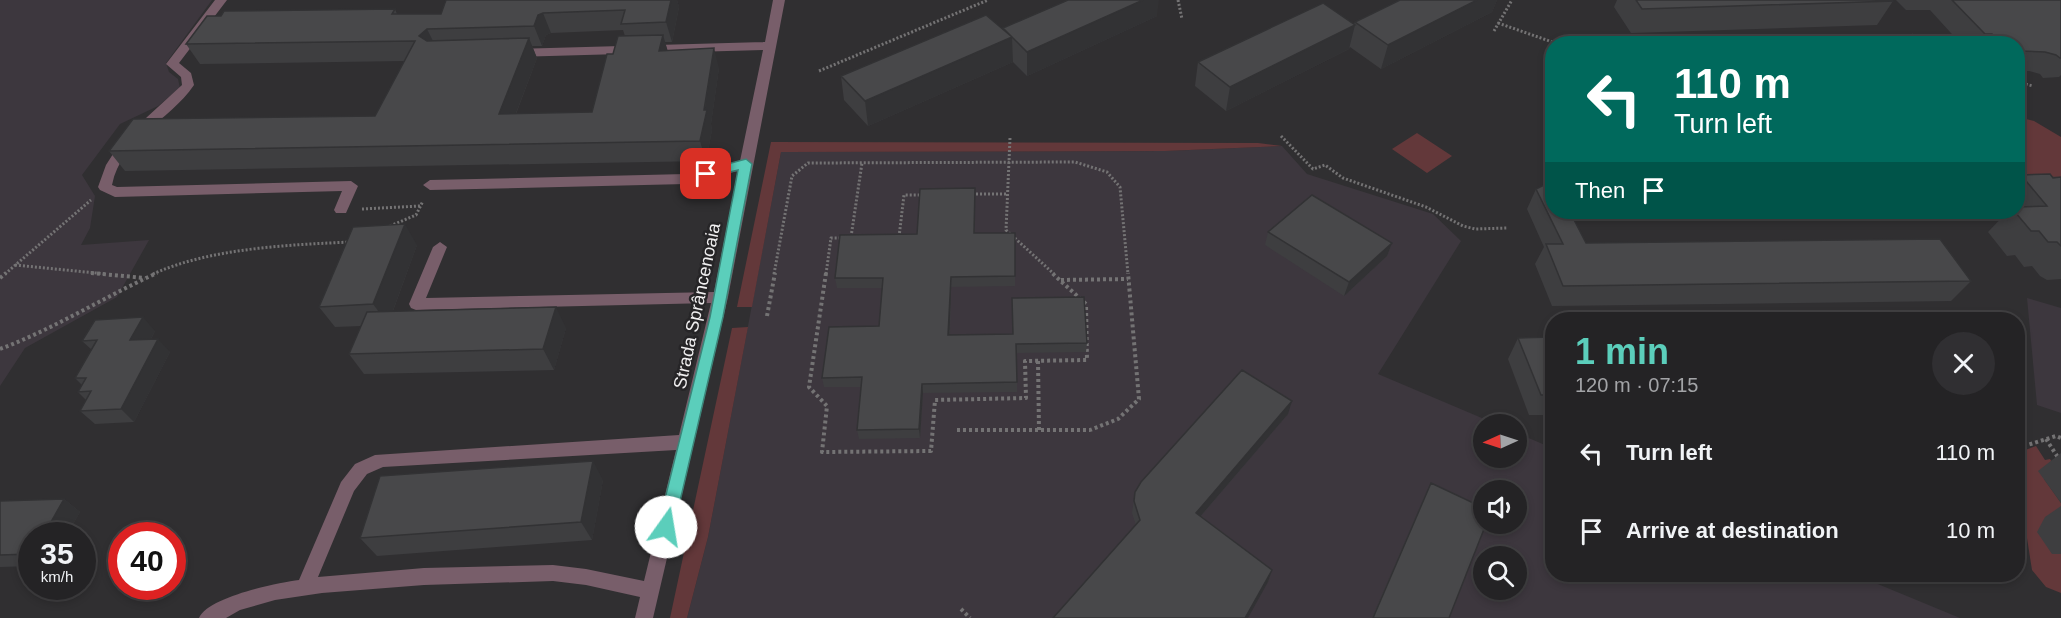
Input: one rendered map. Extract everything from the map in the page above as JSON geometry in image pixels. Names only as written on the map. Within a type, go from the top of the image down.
[{"type":"street","points":[[221,0],[172,64],[187,76],[188,85],[181,96],[136,131],[106,177],[105,187],[115,192],[351,186],[340,210]]},
{"type":"street","name":"Strada Sprâncenoaia","points":[[644,618],[721,297],[779,0]]},
{"type":"street","points":[[496,53],[769,46]]},
{"type":"street","points":[[430,185],[686,179],[746,164]]},
{"type":"street","points":[[440,247],[416,304],[721,297]]},
{"type":"street","points":[[305,587],[347,487],[361,469],[381,460],[686,442]]},
{"type":"street","points":[[208,618],[221,608],[254,596],[305,587],[366,581],[553,573],[586,577],[651,591]]},
{"type":"path","points":[[819,71],[988,0]]},
{"type":"path","points":[[1178,0],[1182,19]]},
{"type":"path","points":[[1494,31],[1512,0]]},
{"type":"path","points":[[1498,23],[1545,39]]},
{"type":"path","points":[[2025,84],[2033,86]]},
{"type":"path","points":[[1281,136],[1313,169],[1326,165],[1343,178],[1426,207],[1470,228],[1508,228]]},
{"type":"path","points":[[863,237],[831,238],[809,387],[827,406],[822,452],[931,451],[935,400],[1026,398],[1025,361],[1087,360],[1086,304],[1006,230],[1010,138]]},
{"type":"path","points":[[767,316],[792,176],[808,163],[1075,162],[1105,170],[1115,177],[1120,187],[1139,399],[1127,413],[1108,426],[1090,430],[957,430]]},
{"type":"path","points":[[851,237],[862,163]]},
{"type":"path","points":[[387,227],[416,215],[430,185]]},
{"type":"path","points":[[0,278],[105,187]]},
{"type":"path","points":[[961,194],[1007,194]]},
{"type":"path","points":[[887,237],[899,237],[904,195],[927,195]]},
{"type":"path","points":[[340,210],[421,206]]},
{"type":"path","points":[[0,349],[25,340],[180,262],[288,245],[348,243],[357,239]]},
{"type":"path","points":[[14,265],[145,278]]},
{"type":"path","points":[[1060,280],[1128,279]]},
{"type":"path","points":[[1038,361],[1039,430]]},
{"type":"path","points":[[2025,446],[2061,438]]},
{"type":"path","points":[[2046,440],[2061,462]]},
{"type":"path","points":[[961,609],[970,618]]},
{"type":"shaded area","points":[[0,0],[212,0],[166,63],[169,72],[178,79],[180,88],[158,106],[120,124],[82,175],[95,196],[90,228],[81,245],[149,240],[117,297],[25,348],[0,386]]},
{"type":"shaded area","points":[[2025,119],[2034,121],[2061,137],[2061,210],[2025,192]]},
{"type":"shaded area","points":[[1417,133],[1452,156],[1427,173],[1392,149]]},
{"type":"shaded area","points":[[771,142],[1258,143],[1282,146],[1165,151],[781,152],[752,307],[737,307]]},
{"type":"shaded area","points":[[1282,146],[1307,174],[1433,214],[1461,241],[1378,374],[1473,414],[1473,468],[1527,468],[1527,437],[1545,445],[1545,582],[1873,582],[1960,618],[687,618],[708,537],[781,152],[1165,151]]},
{"type":"shaded area","points":[[2027,298],[2061,308],[2061,413],[2037,405]]},
{"type":"shaded area","points":[[748,327],[708,537],[687,618],[670,618],[732,328]]},
{"type":"shaded area","points":[[2036,446],[2045,460],[2050,459],[2059,473],[2044,479],[2061,503],[2061,517],[2052,554],[2061,554],[2061,593],[2046,587],[2032,570],[2025,525],[2025,450]]},
{"type":"building","points":[[446,0],[671,0],[666,22],[621,24],[625,10],[543,13],[538,15],[534,26],[427,29],[419,36],[427,41],[529,38],[499,114],[592,112],[607,54],[613,54],[618,36],[663,35],[659,51],[714,48],[704,110],[707,110],[700,141],[109,151],[133,119],[375,116],[415,41],[186,44],[207,16],[221,16],[224,11],[395,9],[392,14],[441,14]]},
{"type":"building","points":[[1068,0],[1143,0],[1027,52],[1003,28]]},
{"type":"building","points":[[1400,0],[1477,0],[1388,45],[1355,22]]},
{"type":"building","points":[[1636,0],[1892,0],[1893,1],[1642,9]]},
{"type":"building","points":[[1952,0],[2061,0],[2061,58],[2045,52],[2025,51],[2025,36],[1985,34]]},
{"type":"building","points":[[1323,3],[1355,25],[1230,87],[1198,62]]},
{"type":"building","points":[[986,15],[1012,37],[865,101],[841,76]]},
{"type":"building","points":[[2050,174],[2053,178],[2061,177],[2061,246],[2057,242],[2048,242],[2039,231],[2031,231],[2021,219],[2025,219],[2025,207],[2047,206],[2025,180],[2025,175]]},
{"type":"building","points":[[1545,184],[1545,207],[1536,189]]},
{"type":"building","points":[[975,188],[974,233],[1015,233],[1015,276],[951,277],[948,335],[1013,334],[1012,298],[1084,297],[1087,343],[1016,344],[1017,382],[922,384],[919,429],[857,430],[862,377],[822,378],[829,327],[879,326],[883,278],[835,278],[840,235],[917,234],[920,189]]},
{"type":"building","points":[[1312,195],[1392,243],[1349,282],[1268,232]]},
{"type":"building","points":[[1551,219],[1574,219],[1586,243],[1940,239],[1971,281],[1563,286],[1546,244],[1563,244]]},
{"type":"building","points":[[405,224],[373,304],[319,307],[353,227]]},
{"type":"building","points":[[556,307],[543,349],[349,354],[367,312]]},
{"type":"building","points":[[143,317],[130,340],[158,339],[121,409],[80,411],[91,391],[78,392],[86,378],[75,378],[97,340],[82,341],[95,320]]},
{"type":"building","points":[[1545,337],[1545,395],[1541,395],[1518,338]]},
{"type":"building","points":[[1242,370],[1292,401],[1196,513],[1272,570],[1245,618],[1053,618],[1140,520],[1134,501],[1135,492],[1141,482]]},
{"type":"building","points":[[593,461],[581,522],[360,538],[380,476]]},
{"type":"building","points":[[1431,483],[1473,503],[1473,534],[1482,534],[1477,546],[1473,546],[1473,557],[1449,618],[1373,618]]},
{"type":"building","points":[[64,499],[51,522],[18,522],[18,554],[0,555],[0,501]]},
{"type":"route","points":[[666,527],[716,317],[746,164],[706,174]]}]
